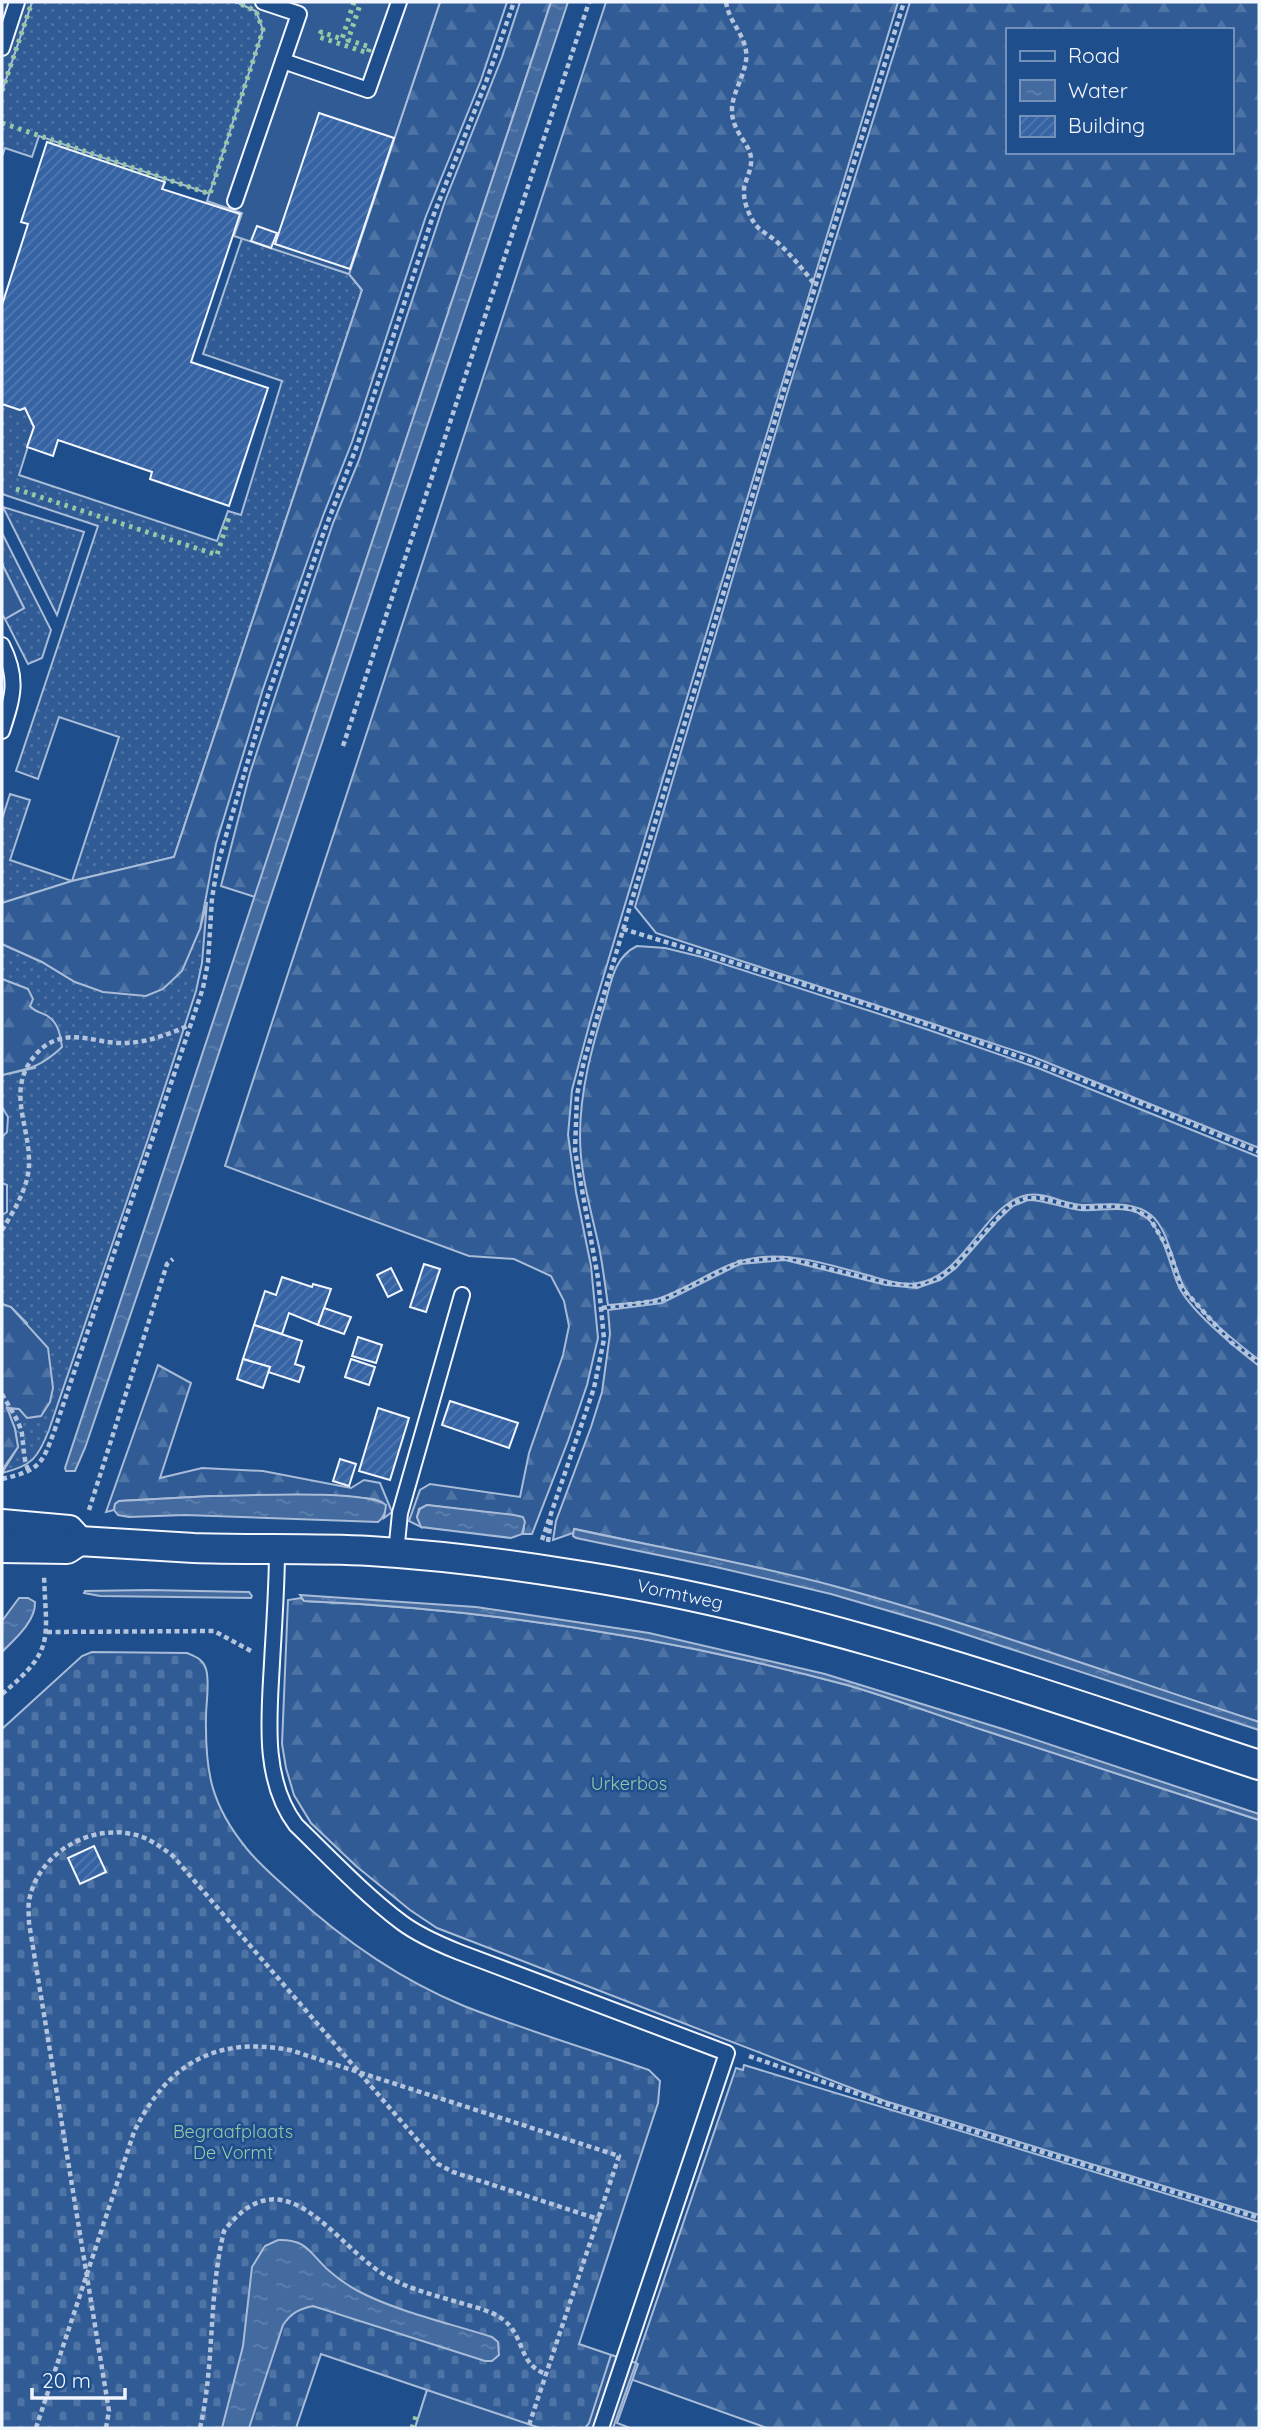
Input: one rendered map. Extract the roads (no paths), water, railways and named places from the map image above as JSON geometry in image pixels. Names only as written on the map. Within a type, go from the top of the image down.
[{"type":"street","name":"Vormtweg","points":[[2,1524],[69,1530],[79,1541]]},
{"type":"street","name":"Vormtweg","points":[[2,1548],[67,1549],[79,1541],[195,1548],[396,1553],[536,1562],[819,1626],[956,1667],[1259,1765]]},
{"type":"lane","points":[[2,48],[18,2]]},
{"type":"lane","points":[[235,201],[299,14],[263,2]]},
{"type":"lane","points":[[283,61],[368,90],[398,2]]},
{"type":"lane","points":[[2,645],[14,680],[2,731]]},
{"type":"lane","points":[[396,1553],[400,1513],[462,1295]]},
{"type":"lane","points":[[277,1550],[269,1724],[271,1754],[274,1776],[286,1812],[296,1825],[367,1894],[402,1923],[441,1945],[727,2053],[601,2428]]},
{"type":"water","points":[[551,2],[568,2],[85,1448],[75,1471],[66,1471],[65,1468]]},
{"type":"water","points":[[330,1495],[374,1500],[386,1505],[384,1515],[378,1522],[185,1515],[129,1517],[118,1515],[114,1510],[119,1501],[212,1496]]},
{"type":"water","points":[[427,1505],[514,1515],[523,1517],[525,1522],[522,1534],[511,1538],[421,1527],[417,1517],[420,1509]]},
{"type":"water","points":[[574,1529],[769,1570],[888,1601],[1259,1722],[1259,1730],[937,1625],[831,1594],[576,1538],[573,1536]]},
{"type":"water","points":[[149,1590],[249,1592],[252,1596],[100,1596],[84,1593]]},
{"type":"water","points":[[300,1595],[476,1607],[649,1633],[825,1674],[1006,1730],[1259,1814],[1259,1820],[881,1695],[780,1668],[645,1639],[578,1628],[441,1611],[304,1601]]},
{"type":"water","points":[[19,1598],[28,1598],[35,1602],[32,1616],[24,1629],[2,1652],[2,1621]]},
{"type":"water","points":[[278,2240],[301,2244],[338,2278],[373,2298],[492,2337],[498,2342],[499,2355],[492,2361],[485,2361],[313,2306],[308,2307],[292,2315],[283,2325],[249,2428],[222,2428],[243,2346],[252,2267],[265,2246]]},
{"type":"park label","name":"Urkerbos","points":[[629,1783]]},
{"type":"park label","name":"Begraafplaats De Vormt","points":[[233,2141]]}]
